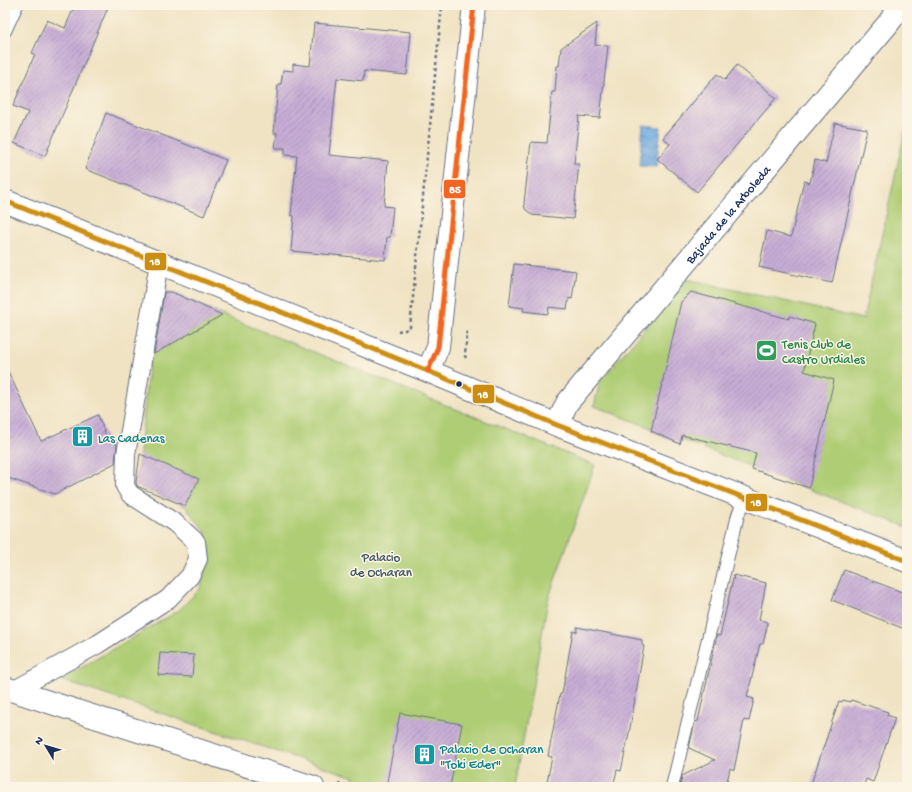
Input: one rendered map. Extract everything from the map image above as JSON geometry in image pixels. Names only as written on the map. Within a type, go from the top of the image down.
[{"type":"main road","points":[[428,371],[438,347],[474,5]]},
{"type":"main road","name":"Bajada de la Arboleda","points":[[557,425],[567,403],[882,31],[902,5]]},
{"type":"main road","points":[[5,200],[428,371],[557,425],[907,561]]},
{"type":"main road","points":[[8,693],[313,787]]},
{"type":"street","points":[[8,693],[98,644],[168,599],[190,576],[198,559],[196,542],[175,523],[130,494],[124,486],[126,454],[159,263]]},
{"type":"lane","points":[[5,31],[17,5]]},
{"type":"lane","points":[[672,787],[738,515],[745,497]]},
{"type":"path","points":[[391,328],[399,331],[406,330],[410,327],[442,5]]},
{"type":"green space","name":"Tenis Club de Castro Urdiales","points":[[907,122],[907,527],[594,406],[600,381],[687,279],[863,319]]},
{"type":"green space","name":"Palacio de Ocharan","points":[[166,292],[172,292],[222,315],[595,465],[548,600],[515,787],[351,787],[354,777],[60,680],[178,611],[200,589],[210,555],[205,531],[185,506],[135,485],[140,454],[149,357],[160,296]]},
{"type":"water","points":[[643,125],[661,127],[656,167],[639,166]]},
{"type":"building","points":[[75,5],[109,5],[45,156],[14,143],[28,112],[13,106],[35,54],[32,53],[47,20],[65,28]]},
{"type":"building","points":[[314,23],[411,32],[407,75],[364,71],[363,81],[337,78],[329,155],[388,161],[384,206],[393,207],[390,237],[387,237],[385,260],[291,251],[294,216],[291,215],[297,156],[285,155],[285,148],[275,148],[277,133],[274,133],[278,84],[281,84],[283,70],[293,71],[293,64],[310,66]]},
{"type":"building","points":[[597,23],[595,45],[608,46],[600,118],[579,116],[574,164],[579,164],[573,219],[532,215],[525,209],[524,203],[531,142],[547,143],[552,92],[555,92],[557,66],[559,66],[561,48]]},
{"type":"building","points":[[737,65],[776,98],[697,192],[657,159],[670,144],[663,138],[717,74],[725,80]]},
{"type":"building","points":[[106,113],[226,160],[204,216],[85,169]]},
{"type":"building","points":[[835,123],[867,129],[832,283],[759,267],[767,231],[791,237],[804,181],[810,183],[815,160],[826,163]]},
{"type":"building","points":[[514,264],[576,271],[572,299],[569,298],[567,309],[549,307],[548,314],[523,311],[524,308],[509,306]]},
{"type":"building","points":[[172,292],[222,315],[154,354],[164,293]]},
{"type":"building","points":[[691,292],[789,319],[790,316],[815,324],[804,371],[834,380],[809,488],[752,469],[756,453],[682,435],[680,444],[651,431],[681,302]]},
{"type":"building","name":"Las Cadenas","points":[[5,365],[41,441],[98,415],[108,441],[117,444],[115,463],[55,494],[5,477]]},
{"type":"building","points":[[140,454],[199,479],[185,506],[137,486],[136,482]]},
{"type":"building","points":[[844,570],[907,594],[907,630],[832,600]]},
{"type":"building","points":[[734,575],[766,583],[759,620],[768,622],[763,644],[760,644],[747,697],[754,699],[749,721],[744,720],[734,770],[730,768],[726,787],[680,787],[682,776],[715,760],[689,748],[695,722],[698,721],[717,635],[720,636]]},
{"type":"building","points":[[577,627],[642,640],[642,645],[644,646],[621,771],[617,770],[613,787],[546,787],[552,757],[548,756],[560,694],[562,694],[573,631],[577,632]]},
{"type":"building","points":[[160,653],[194,655],[192,677],[158,675]]},
{"type":"building","points":[[843,700],[850,702],[851,700],[888,712],[887,715],[895,718],[873,782],[866,779],[863,787],[810,787],[839,701],[842,702]]},
{"type":"building","name":"Palacio de Ocharan \"Toki Eder\"","points":[[400,713],[462,724],[450,787],[386,787]]},
{"type":"transit line","name":"85","points":[[428,371],[438,347],[474,5]]},
{"type":"transit line","name":"18","points":[[5,201],[428,371],[557,425],[907,561]]},
{"type":"place","name":"Tenis Club de Castro Urdiales","points":[[767,350]]},
{"type":"place","name":"Las Cadenas","points":[[82,437]]},
{"type":"place","name":"Palacio de Ocharan \"Toki Eder\"","points":[[424,755]]}]
